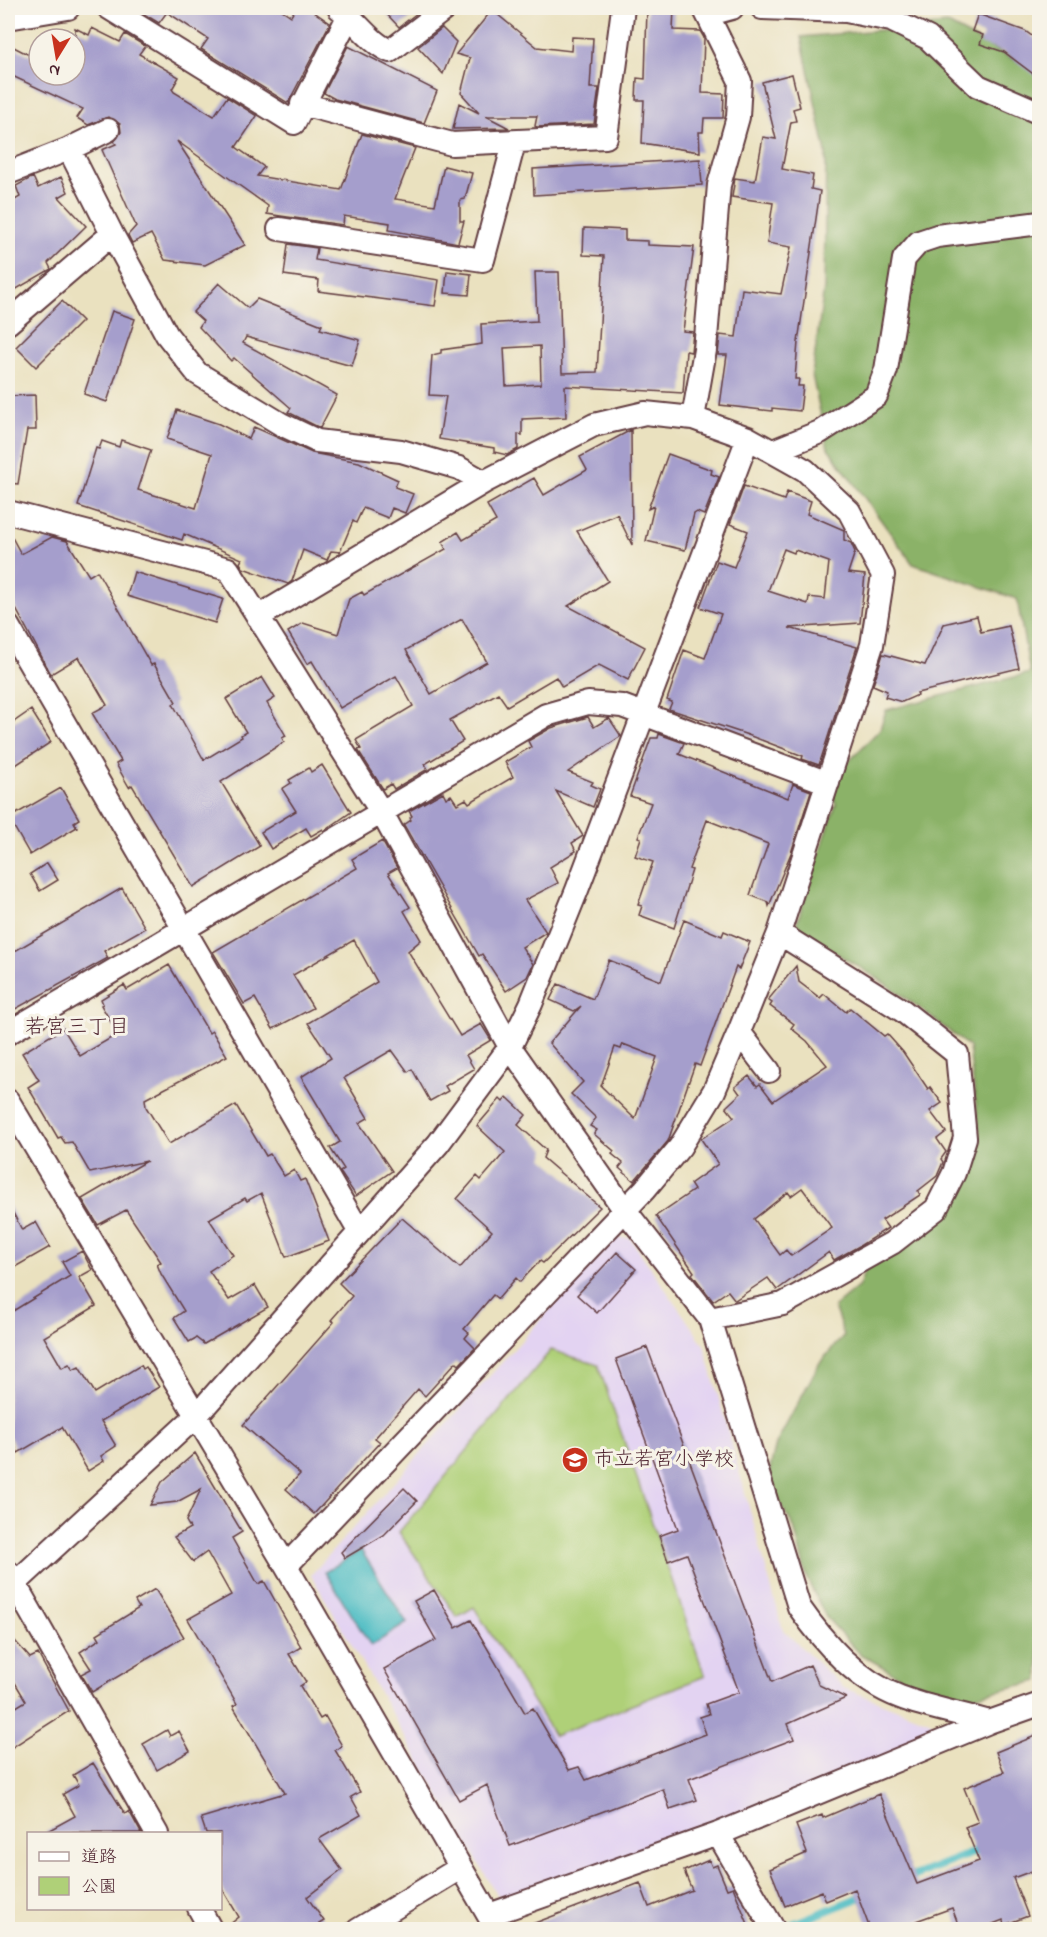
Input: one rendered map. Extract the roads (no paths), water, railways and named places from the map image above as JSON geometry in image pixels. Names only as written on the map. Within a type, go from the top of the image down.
[{"type":"street","points":[[8,18],[68,8]]},
{"type":"street","points":[[109,8],[294,123],[344,11],[378,46],[390,51],[446,8]]},
{"type":"street","points":[[302,104],[452,144],[514,143],[606,137],[623,8]]},
{"type":"street","points":[[693,418],[705,350],[719,185],[738,117],[740,81],[707,11],[732,8]]},
{"type":"street","points":[[762,8],[846,11],[891,20],[928,38],[978,86],[1040,113]]},
{"type":"street","points":[[8,173],[69,149],[108,130]]},
{"type":"street","points":[[279,229],[483,260],[514,143]]},
{"type":"street","points":[[69,149],[167,335],[197,373],[281,424],[318,441],[401,451],[459,468],[484,482]]},
{"type":"street","points":[[773,452],[820,432],[876,396],[886,370],[904,259],[919,242],[937,236],[1040,223]]},
{"type":"street","points":[[8,323],[112,234]]},
{"type":"street","points":[[258,617],[484,482],[594,425],[645,413],[693,418],[748,438],[805,470],[849,511],[883,575],[872,645],[779,933],[714,1090],[680,1147],[286,1566]]},
{"type":"street","points":[[156,1832],[10,1582],[196,1416],[438,1144],[510,1047],[531,1004],[577,890],[642,713],[748,438]]},
{"type":"street","points":[[8,512],[228,568],[382,813],[510,1047],[624,1209],[710,1319],[799,1607],[821,1639],[867,1681],[900,1698],[989,1722]]},
{"type":"street","points":[[8,627],[359,1231]]},
{"type":"street","points":[[8,1033],[546,715],[588,703],[622,706],[828,783]]},
{"type":"street","points":[[710,1319],[783,1304],[892,1243],[936,1209],[954,1173],[965,1138],[957,1054],[903,1011],[779,933]]},
{"type":"street","points":[[739,1032],[769,1071]]},
{"type":"street","points":[[8,1101],[286,1566],[493,1922],[718,1834],[989,1722],[1040,1704]]},
{"type":"street","points":[[718,1834],[774,1929]]},
{"type":"street","points":[[358,1929],[460,1868]]},
{"type":"street","points":[[200,1910],[211,1929]]},
{"type":"water","points":[[361,1550],[407,1623],[371,1646],[325,1572]]},
{"type":"waterway","points":[[904,1880],[985,1848]]},
{"type":"waterway","points":[[778,1930],[868,1894]]},
{"type":"place","name":"市立若宮小学校","points":[[575,1460]]},
{"type":"district","name":"若宮三丁目","points":[[77,1028]]}]
